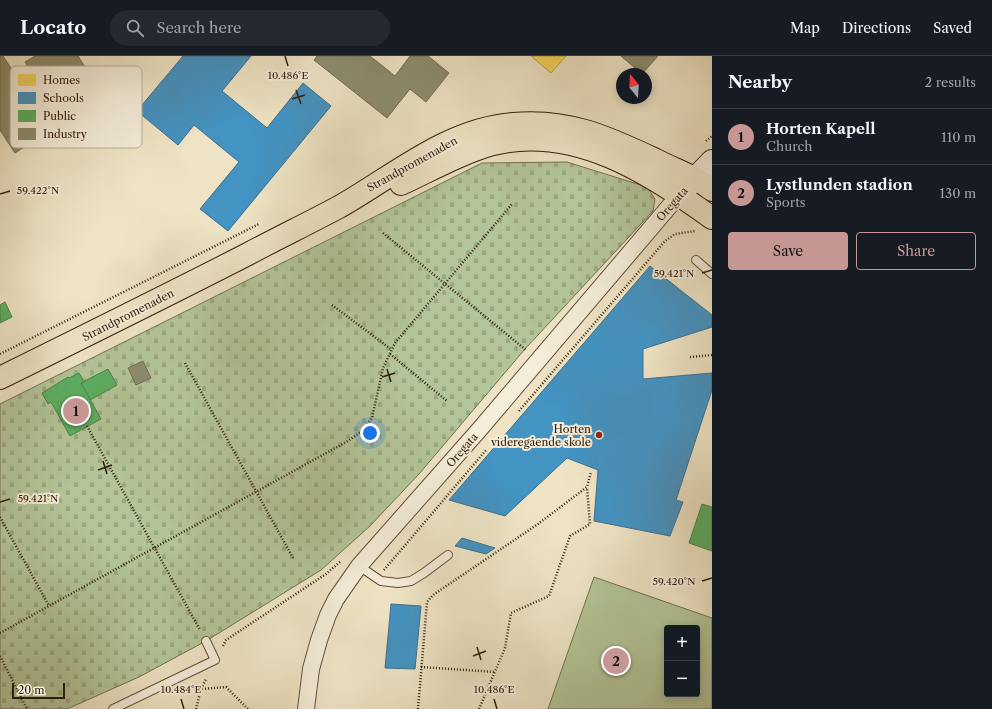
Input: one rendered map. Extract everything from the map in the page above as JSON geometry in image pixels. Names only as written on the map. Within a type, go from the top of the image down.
[{"type":"main road","name":"Strandpromenaden","points":[[0,378],[208,275],[340,206],[388,176],[445,144],[464,135],[487,128],[512,124],[562,125],[598,134],[619,142],[704,184]]},
{"type":"main road","name":"Strandpromenaden","points":[[340,206],[358,202],[376,195],[454,158],[481,148],[495,144],[542,140],[562,142],[594,151],[647,175],[679,195],[706,225]]},
{"type":"main road","name":"Oregata","points":[[679,195],[704,184],[712,161]]},
{"type":"street","name":"Oregata","points":[[306,709],[311,669],[318,640],[336,599],[359,566],[479,430],[679,195]]},
{"type":"lane","points":[[696,260],[712,274]]},
{"type":"lane","points":[[359,566],[381,581],[392,583],[412,581],[448,555]]},
{"type":"lane","points":[[113,709],[215,660],[206,641]]},
{"type":"path","points":[[0,633],[348,441],[362,431],[372,418],[382,368],[395,343],[512,204]]},
{"type":"path","points":[[514,417],[665,241],[675,234],[693,231],[706,225]]},
{"type":"path","points":[[383,233],[531,354]]},
{"type":"path","points":[[332,305],[392,350]]},
{"type":"path","points":[[390,354],[447,401]]},
{"type":"path","points":[[690,357],[712,355]]},
{"type":"path","points":[[185,363],[293,558]]},
{"type":"path","points":[[87,426],[206,641]]},
{"type":"path","points":[[377,578],[489,447]]},
{"type":"path","points":[[479,709],[505,648],[511,613],[549,596],[570,536],[590,524],[587,487],[591,472]]},
{"type":"path","points":[[418,709],[426,602],[538,524],[587,487]]},
{"type":"path","points":[[0,517],[49,606]]},
{"type":"path","points":[[196,709],[201,689],[226,640],[326,574],[342,560]]},
{"type":"path","points":[[0,656],[26,709]]},
{"type":"path","points":[[421,667],[495,672]]},
{"type":"path","points":[[201,689],[226,687],[248,709]]},
{"type":"green space","points":[[567,162],[647,187],[655,199],[653,211],[525,349],[419,474],[370,526],[321,570],[206,641],[139,677],[67,709],[0,709],[0,404],[482,163]]},
{"type":"green space","points":[[594,577],[712,618],[712,709],[548,709]]},
{"type":"building: Homes","points":[[531,56],[566,56],[551,73]]},
{"type":"building: Schools","points":[[183,56],[251,56],[222,91],[267,128],[303,83],[331,106],[228,231],[200,209],[239,162],[194,125],[178,145],[142,115],[142,105]]},
{"type":"building: Schools","points":[[650,266],[712,315],[712,327],[643,349],[643,379],[712,373],[712,390],[676,500],[683,502],[670,536],[594,521],[598,470],[567,458],[505,516],[449,500]]},
{"type":"building: Schools","points":[[462,538],[495,548],[486,554],[455,546]]},
{"type":"building: Schools","points":[[391,604],[421,606],[415,669],[385,668]]},
{"type":"building: Public","points":[[5,302],[12,317],[0,323],[0,305]]},
{"type":"building: Public","points":[[108,369],[117,385],[90,400],[81,383]]},
{"type":"building: Public","points":[[79,373],[84,382],[81,383],[101,419],[70,436],[51,402],[48,404],[42,393],[68,377],[69,378]]},
{"type":"building: Public","points":[[702,504],[712,507],[712,551],[689,543]]},
{"type":"building: Industry","points":[[0,56],[3,56],[10,67],[10,145],[0,130]]},
{"type":"building: Industry","points":[[35,56],[78,56],[84,66],[28,66],[25,62]]},
{"type":"building: Industry","points":[[317,56],[370,56],[395,76],[410,56],[428,56],[449,73],[426,102],[410,89],[387,118],[314,60]]},
{"type":"building: Industry","points":[[621,56],[658,56],[647,68],[635,68]]},
{"type":"building: Industry","points":[[12,148],[23,148],[15,153]]},
{"type":"building: Industry","points":[[143,361],[151,378],[136,385],[128,368]]},
{"type":"place","name":"Horten Kapell","points":[[76,411]]},
{"type":"place","name":"Horten videregående skole","points":[[599,435]]},
{"type":"place","name":"Lystlunden stadion","points":[[616,661]]}]
